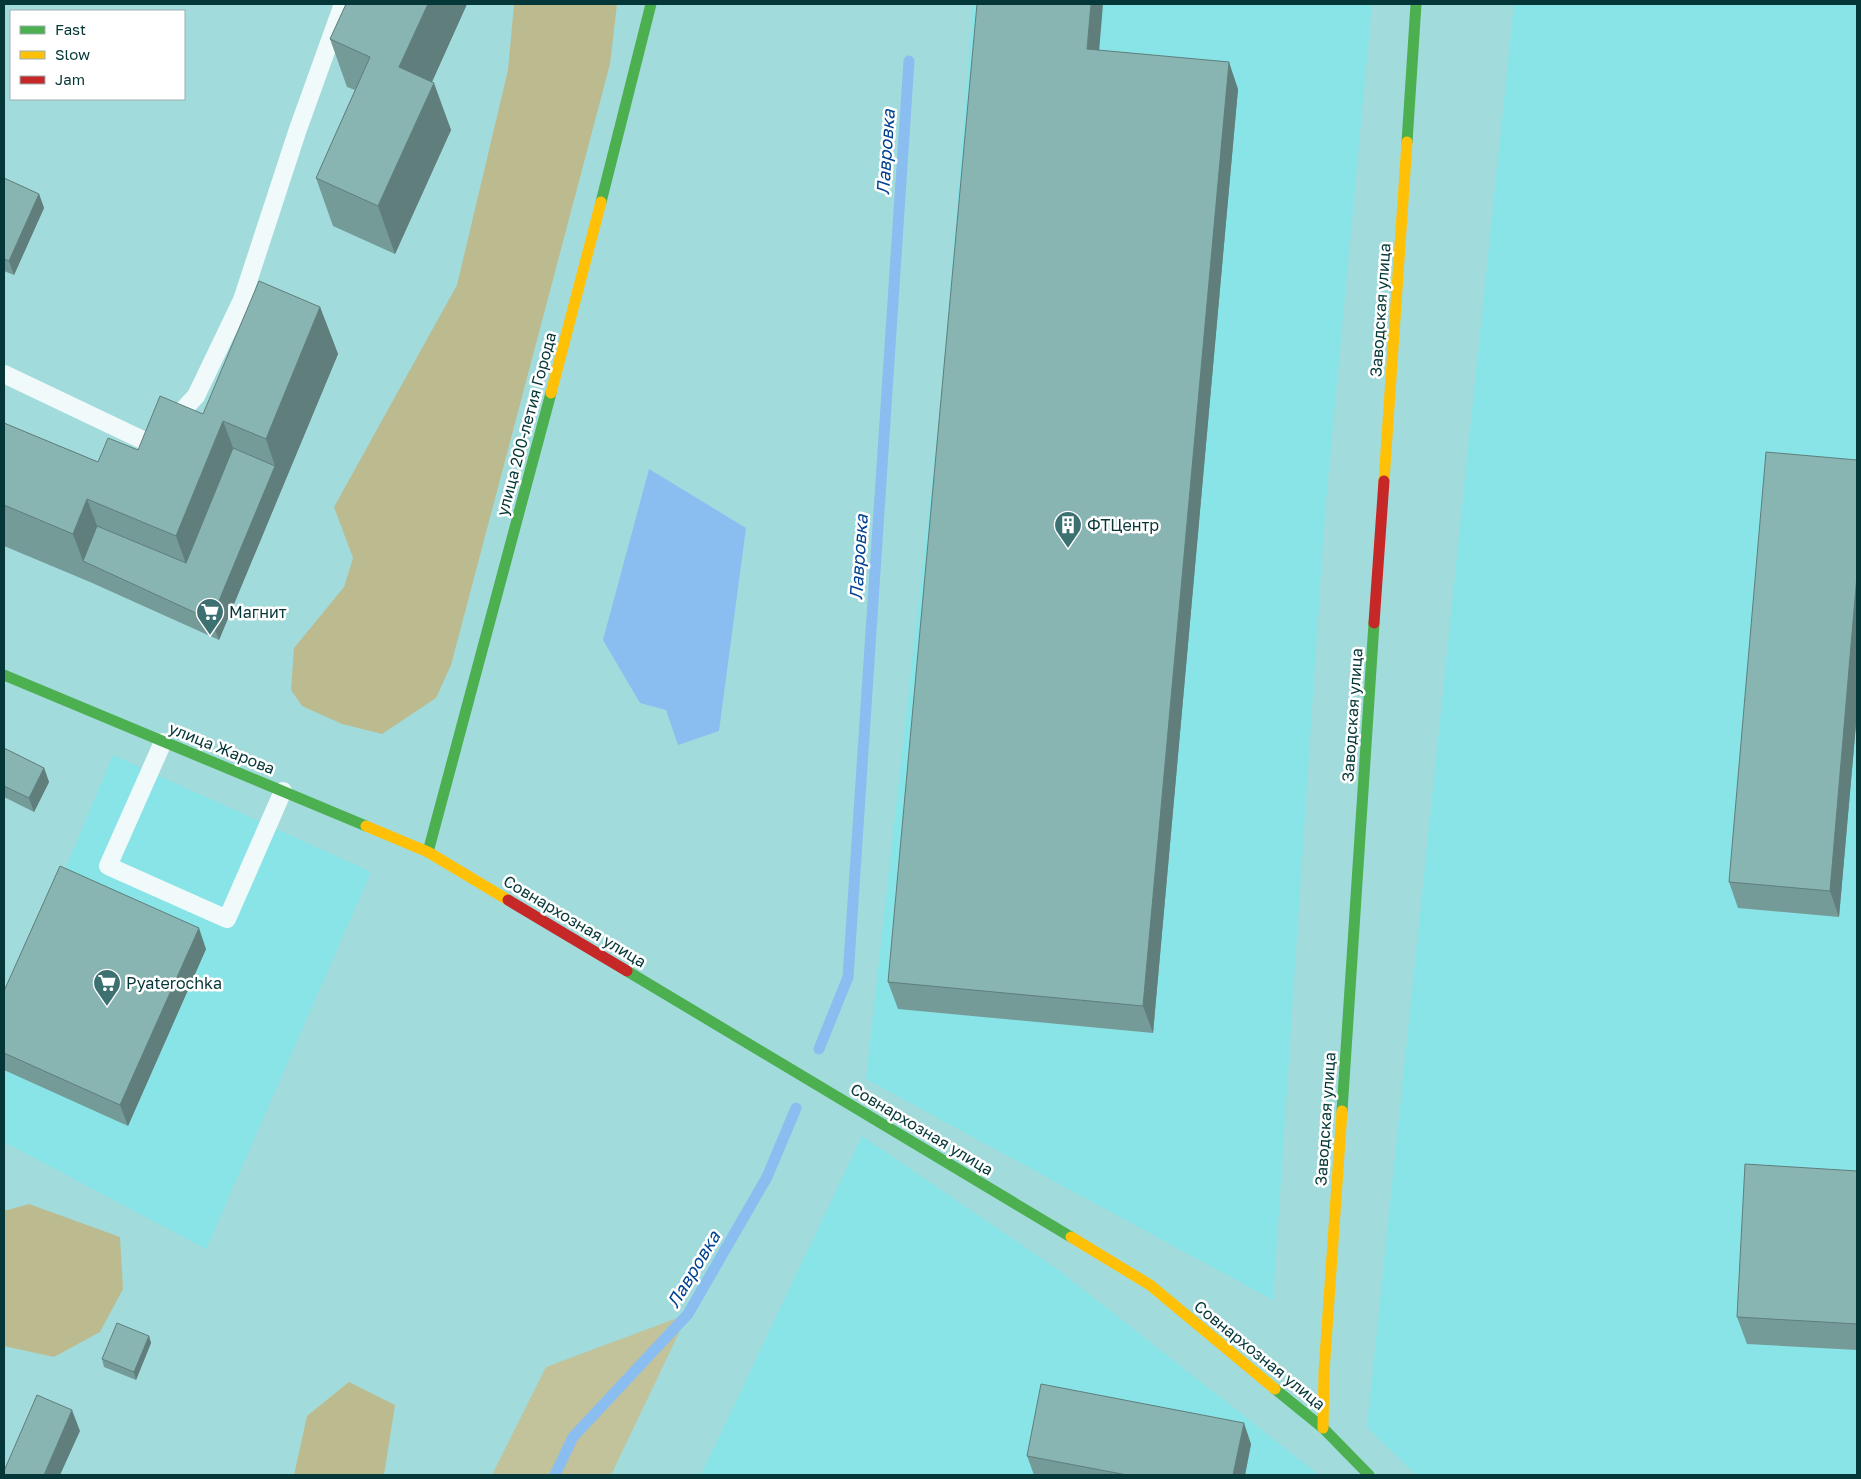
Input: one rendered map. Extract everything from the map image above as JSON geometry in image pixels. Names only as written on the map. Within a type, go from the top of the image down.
[{"type":"street","name":"улица 200-летия Города","points":[[428,852],[580,286],[651,4]]},
{"type":"street","name":"Заводская улица","points":[[1323,1428],[1324,1372],[1416,4]]},
{"type":"street","name":"улица Жарова","points":[[4,675],[428,852]]},
{"type":"street","name":"Совнархозная улица","points":[[428,852],[1150,1285],[1323,1428],[1369,1475]]},
{"type":"lane","points":[[4,374],[150,444],[196,396],[242,300],[297,132],[343,4]]},
{"type":"lane","points":[[163,742],[108,866],[227,919],[283,791]]},
{"type":"shaded area","points":[[514,4],[617,4],[610,64],[451,665],[436,698],[382,734],[342,724],[302,706],[291,690],[294,648],[344,587],[353,558],[334,507],[457,285],[508,70]]},
{"type":"shaded area","points":[[973,4],[1372,4],[1325,512],[1273,1300],[866,1079],[942,390]]},
{"type":"shaded area","points":[[1514,4],[1857,4],[1857,1475],[1416,1475],[1367,1427]]},
{"type":"shaded area","points":[[649,469],[746,528],[719,731],[678,745],[666,710],[640,703],[603,640]]},
{"type":"shaded area","points":[[113,755],[371,872],[206,1249],[4,1142],[4,1015]]},
{"type":"shaded area","points":[[862,1136],[1057,1269],[1319,1475],[701,1475]]},
{"type":"shaded area","points":[[29,1204],[120,1237],[123,1289],[100,1332],[54,1357],[4,1346],[4,1211]]},
{"type":"shaded area","points":[[349,1382],[395,1405],[384,1475],[294,1475],[307,1416]]},
{"type":"green space","points":[[688,1314],[611,1475],[492,1475],[546,1367]]},
{"type":"building","points":[[346,4],[428,4],[399,67],[434,83],[378,206],[316,178],[370,57],[330,39]]},
{"type":"building","name":"ФТЦентр","points":[[977,4],[1091,4],[1087,49],[1229,62],[1143,1006],[888,982]]},
{"type":"building","points":[[4,178],[39,194],[9,261],[4,259]]},
{"type":"building","points":[[259,281],[320,307],[266,439],[223,421],[176,536],[87,499],[73,534],[4,505],[4,423],[98,462],[108,438],[138,450],[160,396],[203,414]]},
{"type":"building","points":[[233,448],[275,466],[211,620],[83,561],[97,526],[186,563]]},
{"type":"building","points":[[1766,452],[1857,460],[1857,575],[1830,891],[1729,882]]},
{"type":"building","points":[[4,748],[44,768],[29,798],[4,786]]},
{"type":"building","points":[[60,866],[199,928],[120,1105],[4,1053],[4,991]]},
{"type":"building","points":[[1745,1164],[1857,1171],[1857,1324],[1737,1317]]},
{"type":"building","points":[[117,1323],[149,1336],[134,1372],[102,1359]]},
{"type":"building","points":[[1041,1384],[1244,1423],[1233,1475],[1127,1475],[1027,1456]]},
{"type":"building","points":[[37,1395],[72,1410],[44,1475],[4,1475],[4,1471]]},
{"type":"waterway","name":"Лавровка","points":[[819,1049],[848,977],[909,61]]},
{"type":"waterway","name":"Лавровка","points":[[555,1475],[573,1437],[688,1314],[767,1177],[796,1108]]},
{"type":"traffic: fast","points":[[601,202],[651,4]]},
{"type":"traffic: fast","points":[[1407,142],[1416,4]]},
{"type":"traffic: fast","points":[[428,852],[551,393]]},
{"type":"traffic: fast","points":[[1342,1111],[1374,623]]},
{"type":"traffic: fast","points":[[4,675],[366,826]]},
{"type":"traffic: fast","points":[[627,971],[1071,1237]]},
{"type":"traffic: fast","points":[[1275,1389],[1323,1428],[1369,1475]]},
{"type":"traffic: slow","points":[[1384,481],[1407,142]]},
{"type":"traffic: slow","points":[[551,393],[601,202]]},
{"type":"traffic: slow","points":[[366,826],[428,852],[508,900]]},
{"type":"traffic: slow","points":[[1323,1428],[1324,1372],[1342,1111]]},
{"type":"traffic: slow","points":[[1071,1237],[1150,1285],[1275,1389]]},
{"type":"traffic: jam","points":[[1374,623],[1384,481]]},
{"type":"traffic: jam","points":[[508,900],[627,971]]},
{"type":"place","name":"ФТЦентр","points":[[1068,549]]},
{"type":"place","name":"Магнит","points":[[210,636]]},
{"type":"place","name":"Pyaterochka","points":[[107,1007]]}]
